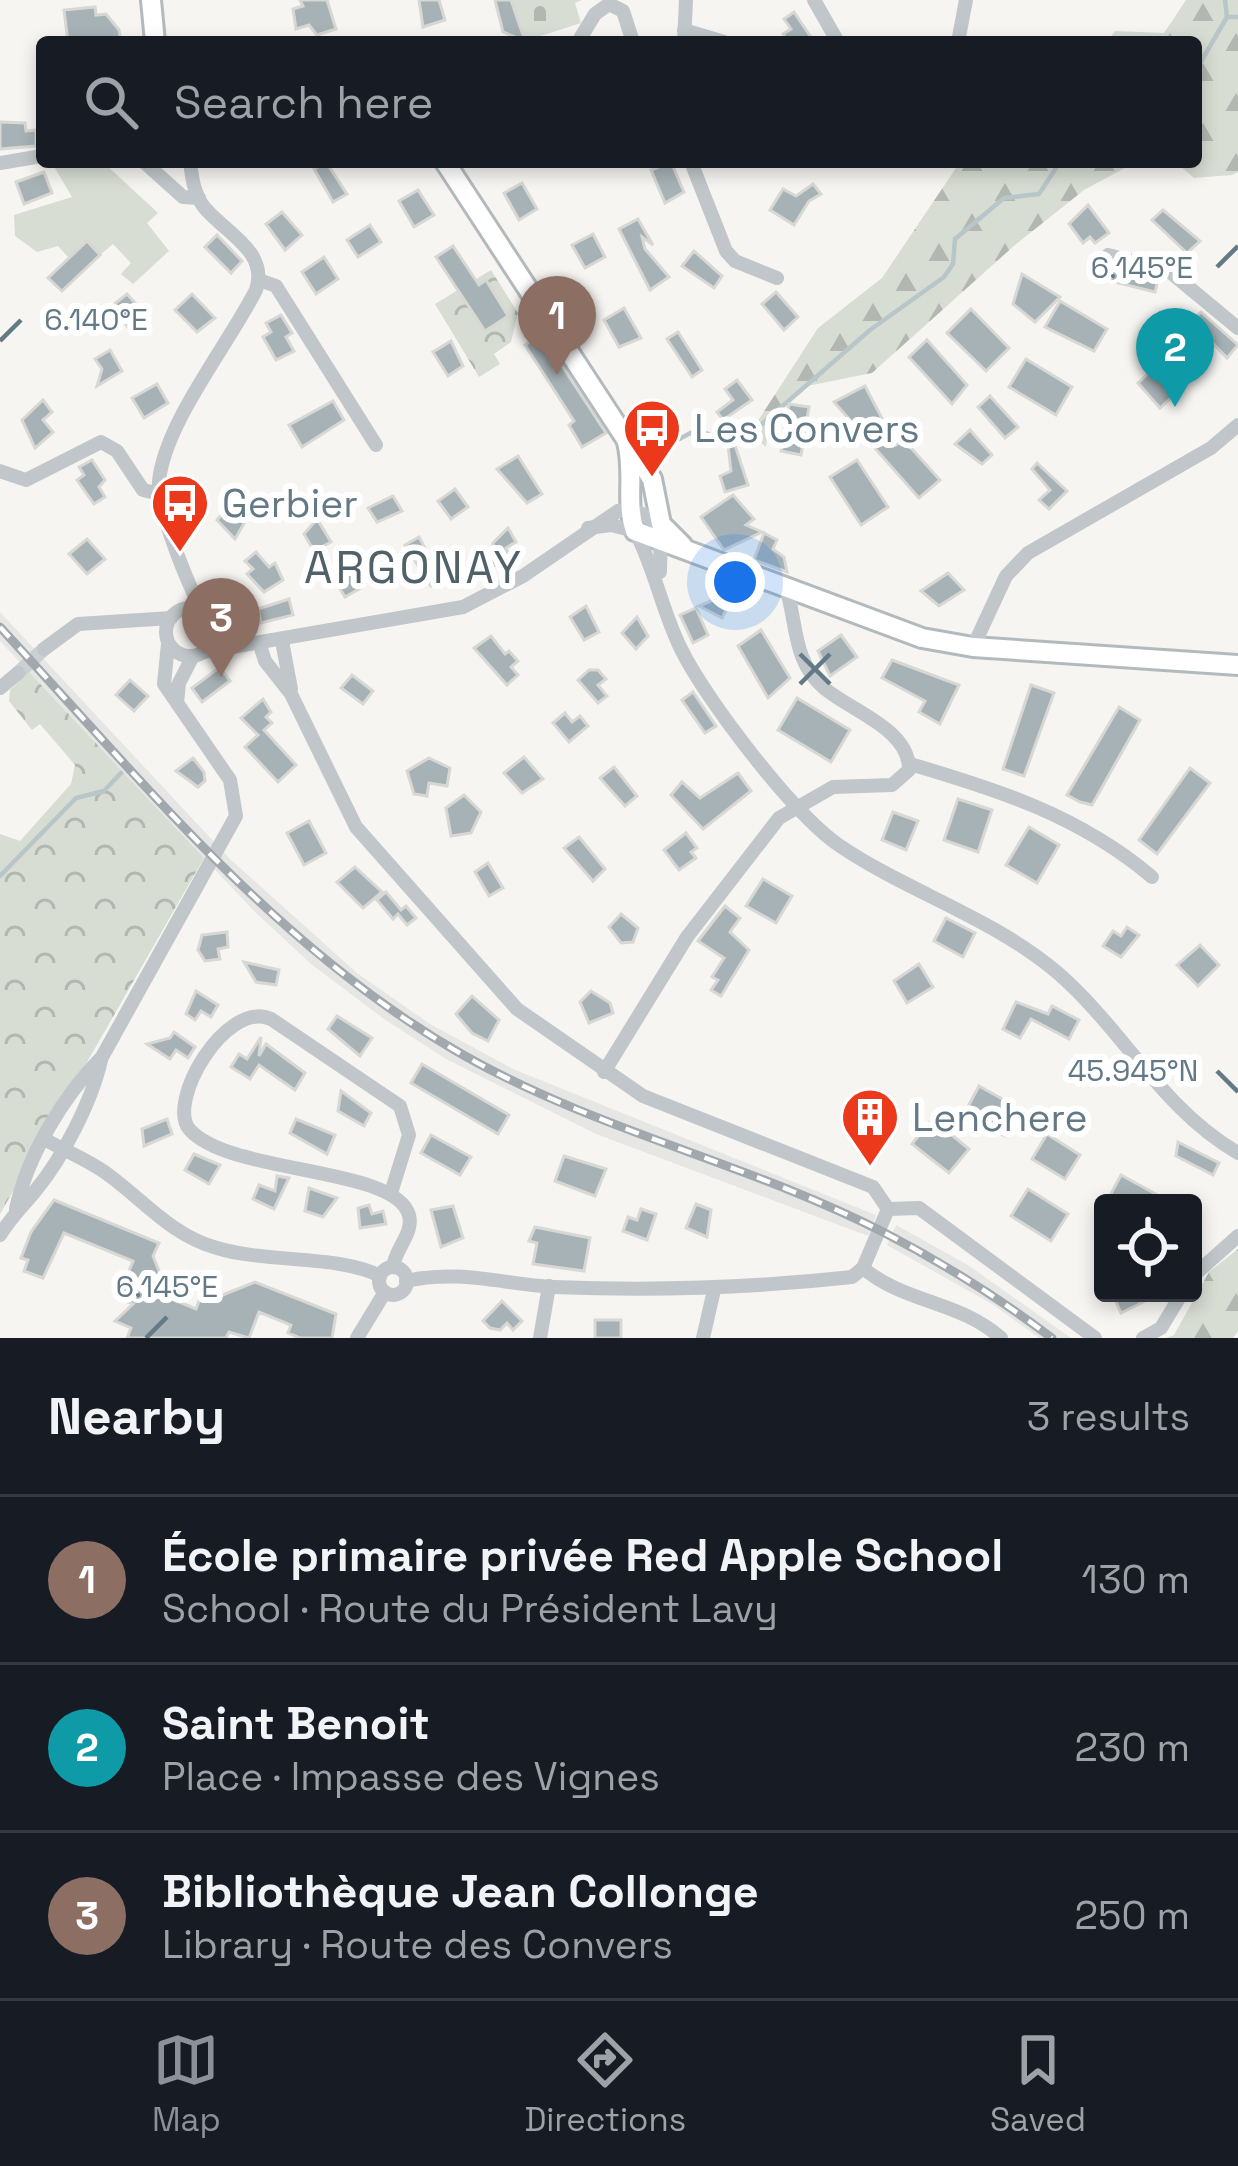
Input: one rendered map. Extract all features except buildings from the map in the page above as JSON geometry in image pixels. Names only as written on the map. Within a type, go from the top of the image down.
[{"type":"street","points":[[151,0],[154,36]]},
{"type":"street","points":[[684,36],[686,0]]},
{"type":"street","points":[[814,0],[835,36]]},
{"type":"street","points":[[959,36],[966,0]]},
{"type":"street","points":[[582,36],[601,7],[609,4],[622,11],[631,36]]},
{"type":"street","points":[[0,163],[36,157]]},
{"type":"street","points":[[151,168],[183,196],[199,198]]},
{"type":"street","points":[[177,703],[179,683],[214,638],[213,627],[158,494],[169,447],[260,280],[254,256],[199,198],[192,168]]},
{"type":"street","points":[[450,168],[652,479],[662,532],[661,584]]},
{"type":"street","points":[[693,168],[726,251],[735,261],[776,278]]},
{"type":"street","points":[[1108,255],[1169,271],[1238,328]]},
{"type":"street","points":[[260,280],[276,286],[376,445]]},
{"type":"street","points":[[973,647],[1006,576],[1028,553],[1211,448],[1238,425]]},
{"type":"street","points":[[0,471],[26,480],[101,442],[117,451],[143,490],[158,494]]},
{"type":"street","points":[[628,442],[634,482],[628,511],[661,584],[682,653],[794,808],[851,853],[1041,960],[1084,1000],[1162,1094],[1238,1153]]},
{"type":"street","points":[[134,623],[168,641],[178,654],[198,654],[463,607],[524,576],[609,513],[628,511],[686,548],[890,628],[973,647],[1238,665]]},
{"type":"street","points":[[588,528],[662,532]]},
{"type":"street","points":[[0,1235],[16,1209],[22,1178],[53,1144],[82,1077],[102,1057],[236,816],[230,780],[164,684],[173,615],[190,574]]},
{"type":"street","points":[[785,584],[794,642],[814,677],[898,739],[910,764],[1028,800],[1064,817],[1152,878]]},
{"type":"street","points":[[44,649],[78,624],[134,623],[187,608],[203,612]]},
{"type":"street","points":[[213,627],[257,645],[292,694]]},
{"type":"street","points":[[282,641],[292,694],[344,808],[364,838],[508,1000],[644,1096],[873,1187],[888,1209]]},
{"type":"street","points":[[0,688],[18,673]]},
{"type":"street","points":[[604,1072],[687,937],[765,833],[794,808],[845,783],[892,784],[910,764]]},
{"type":"street","points":[[357,1338],[385,1292],[386,1271],[410,1226],[409,1214],[391,1193],[238,1156],[190,1130],[182,1111],[186,1090],[231,1022],[248,1014],[271,1019],[400,1106],[409,1135],[391,1193]]},
{"type":"street","points":[[53,1144],[110,1175],[156,1216],[203,1244],[274,1262],[403,1271],[406,1281]]},
{"type":"street","points":[[888,1209],[919,1208],[1009,1280],[1095,1338]]},
{"type":"street","points":[[406,1281],[468,1275],[549,1286],[714,1290],[852,1277],[863,1268],[888,1209]]},
{"type":"street","points":[[1202,1265],[1238,1236]]},
{"type":"street","points":[[863,1268],[887,1287],[963,1310],[1001,1338]]},
{"type":"street","points":[[385,1292],[398,1293],[406,1281]]},
{"type":"street","points":[[540,1338],[549,1286]]},
{"type":"street","points":[[703,1338],[714,1290]]},
{"type":"street","points":[[1143,1338],[1161,1328],[1177,1302]]},
{"type":"shaded area","points":[[0,612],[230,859],[357,973],[430,1024],[513,1069],[876,1215],[868,1236],[596,1134],[446,1059],[384,1019],[311,964],[253,910],[0,641]]},
{"type":"shaded area","points":[[896,1225],[968,1265],[1071,1338],[1039,1338],[992,1304],[887,1245]]},
{"type":"green space","points":[[511,0],[582,0],[575,3],[581,23],[541,36],[523,36]]},
{"type":"green space","points":[[1186,0],[1238,0],[1238,172],[1194,178],[1182,168],[1202,168],[1202,36],[1111,36],[1115,31],[1164,33]]},
{"type":"green space","points":[[55,168],[109,168],[158,213],[147,223],[169,251],[133,284],[121,274],[131,263],[113,244],[100,255],[87,242],[69,258],[58,246],[37,252],[15,236],[14,215],[72,197]]},
{"type":"green space","points":[[956,168],[1125,168],[1084,190],[1015,245],[872,373],[807,386],[770,417],[766,447],[750,433],[818,328],[882,278]]},
{"type":"green space","points":[[491,270],[518,313],[511,342],[494,354],[500,364],[479,377],[435,304]]},
{"type":"green space","points":[[29,672],[204,858],[0,1214],[0,834],[20,841],[71,784],[75,765],[40,724],[32,730],[9,701],[10,690]]},
{"type":"green space","points":[[1238,1249],[1238,1331],[1233,1338],[1166,1338],[1174,1335],[1192,1302],[1202,1302],[1202,1285],[1209,1272]]},
{"type":"waterway","points":[[1225,0],[1227,17]]},
{"type":"waterway","points":[[1202,60],[1227,17],[1238,17]]},
{"type":"waterway","points":[[653,453],[698,429],[726,443],[746,438],[870,330],[944,277],[953,264],[955,239],[1004,198],[1039,194],[1056,168]]},
{"type":"waterway","points":[[0,876],[76,798],[104,791],[121,773]]},
{"type":"tunnel","points":[[18,673],[44,649]]},
{"type":"railway","points":[[0,627],[216,860],[274,915],[397,1014],[465,1056],[567,1105],[779,1186],[883,1232],[970,1282],[1052,1338]]},
{"type":"place","name":"École primaire privée Red Apple School","points":[[557,375]]},
{"type":"place","name":"Saint Benoit","points":[[1175,407]]},
{"type":"place","name":"Les Convers","points":[[652,479]]},
{"type":"place","name":"Gerbier","points":[[180,554]]},
{"type":"place","name":"Bibliothèque Jean Collonge","points":[[221,677]]},
{"type":"place","name":"Lenchere","points":[[870,1168]]},
{"type":"district","name":"ARGONAY","points":[[414,567]]}]
